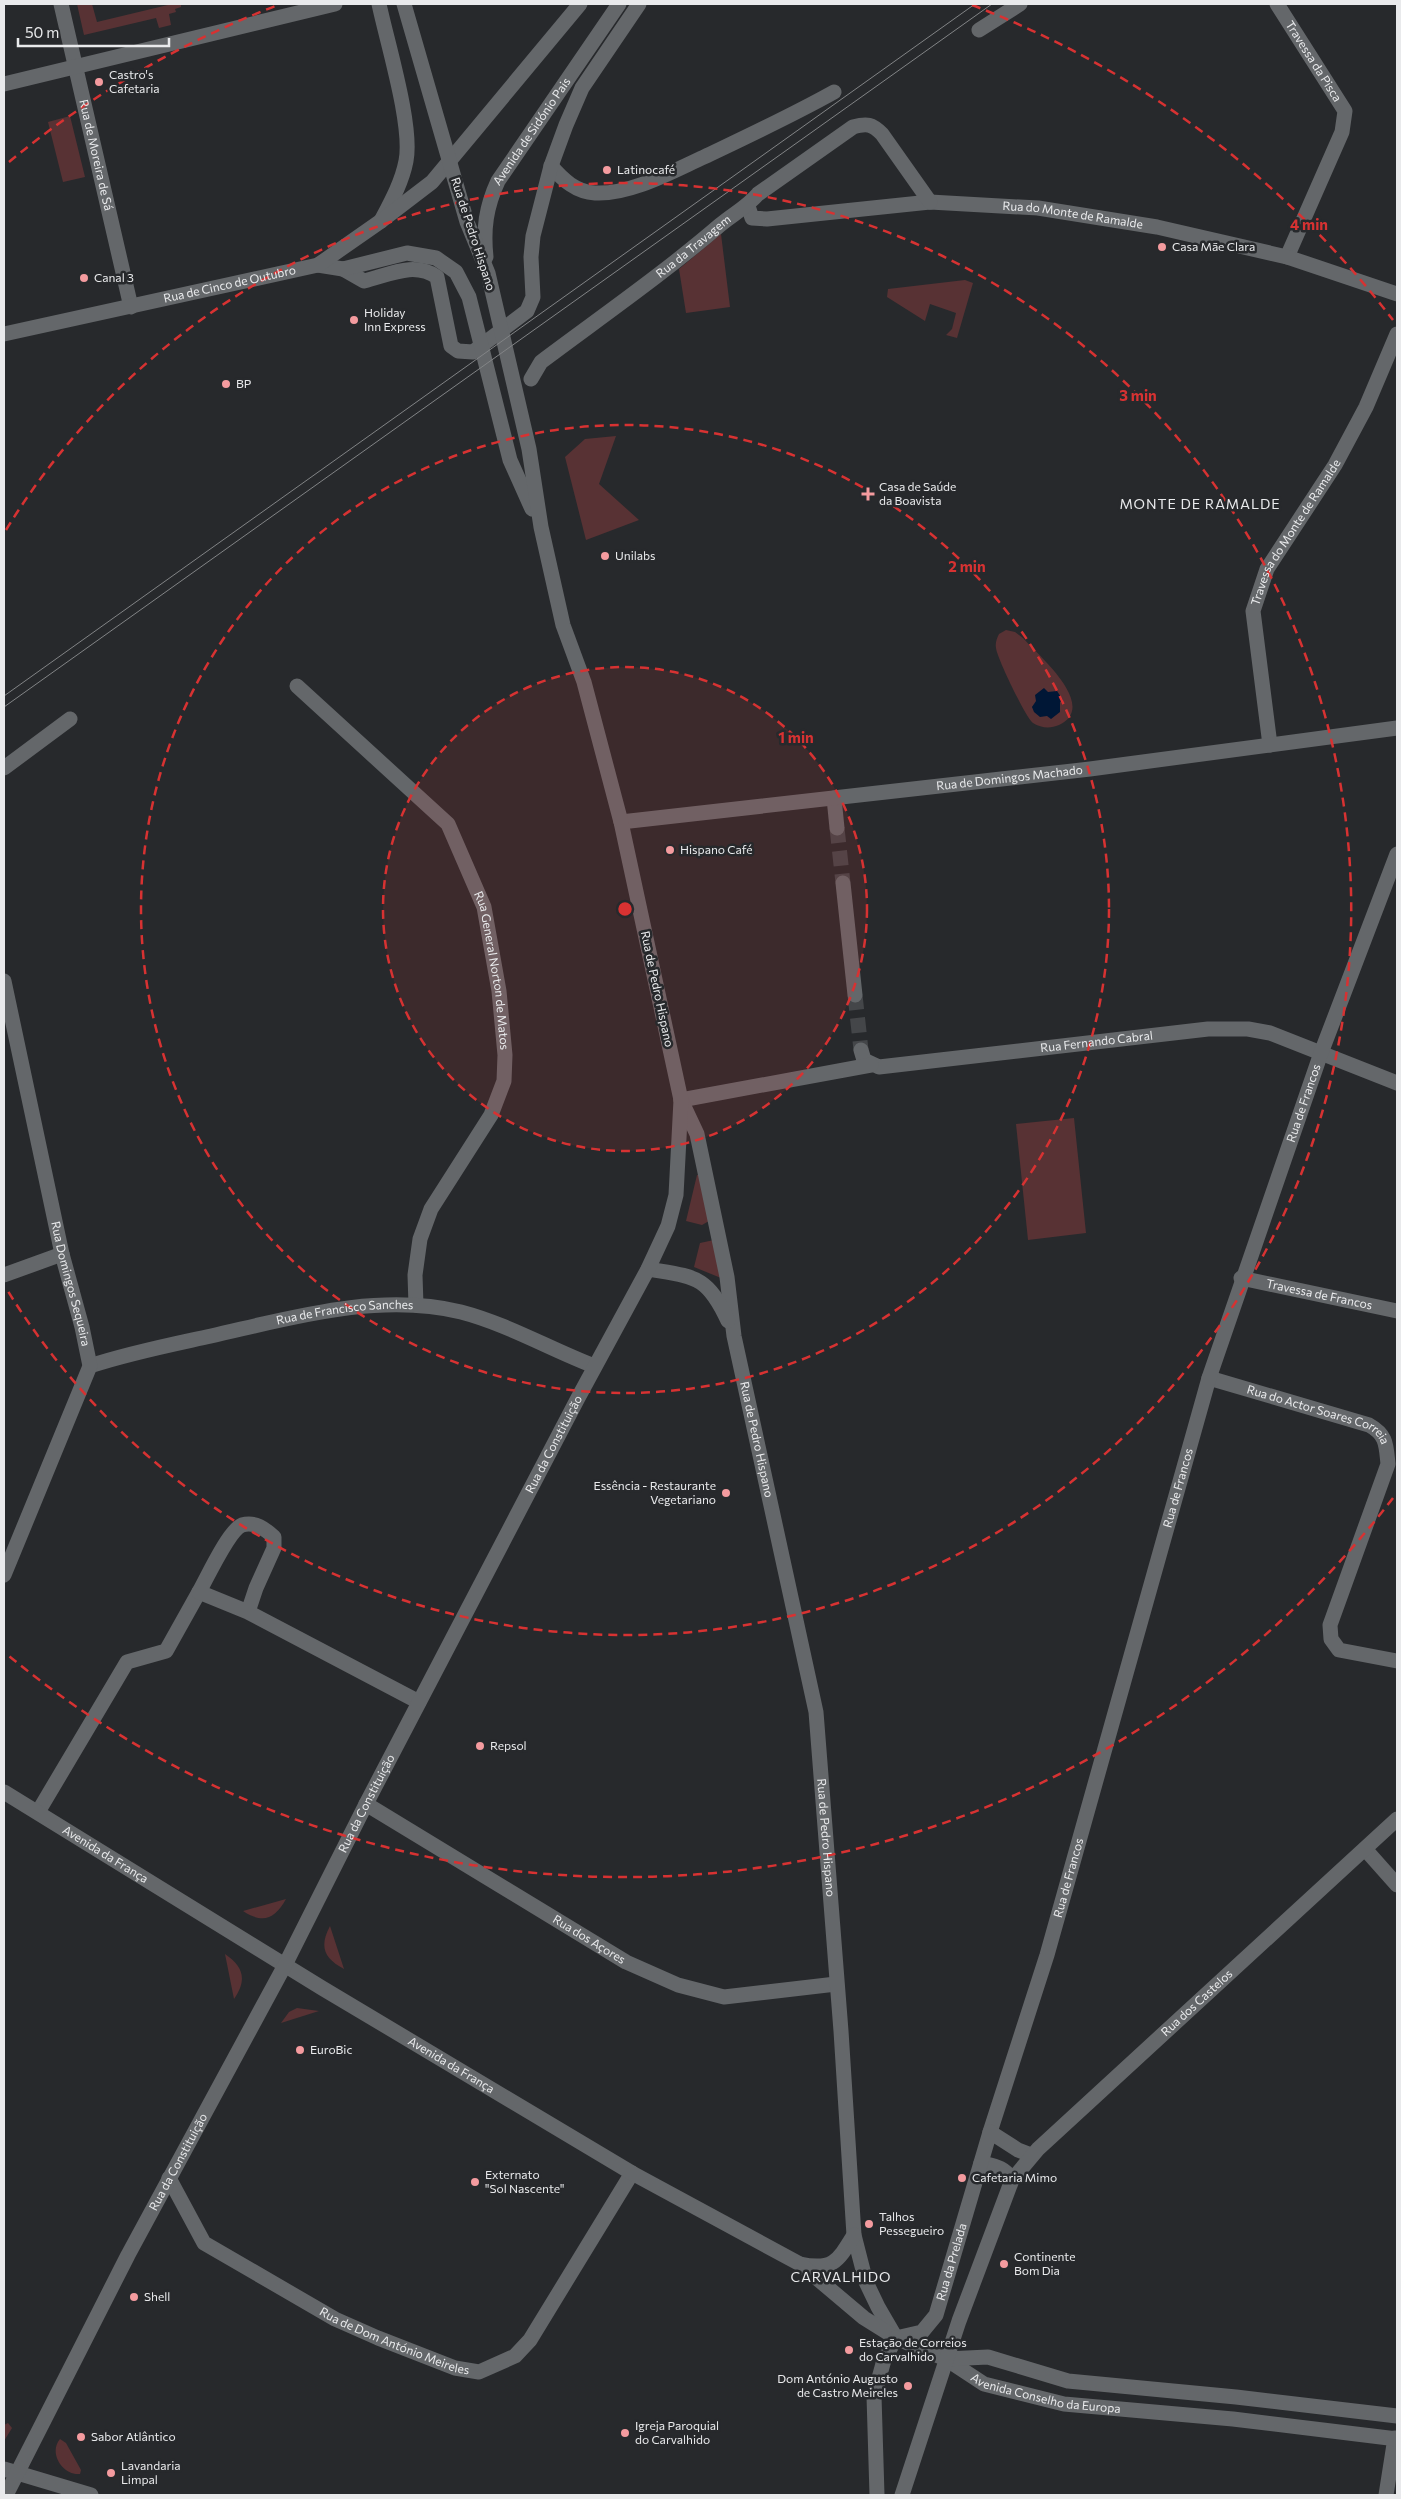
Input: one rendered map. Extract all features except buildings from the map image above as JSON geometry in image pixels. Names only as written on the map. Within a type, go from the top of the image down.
[{"type":"street","name":"Rua de Moreira de Sá","points":[[61,4],[131,307]]},
{"type":"street","points":[[4,84],[335,4]]},
{"type":"street","points":[[379,4],[406,124],[406,160],[395,194],[381,221]]},
{"type":"street","name":"Rua de Pedro Hispano","points":[[404,4],[467,222],[488,274],[529,449],[541,527],[563,625],[584,682],[621,822],[681,1100],[697,1134],[727,1277],[734,1336],[816,1712],[854,2235],[866,2282],[878,2308],[896,2338]]},
{"type":"street","name":"Rua de Cinco de Outubro","points":[[4,334],[318,265],[381,221],[432,182],[580,4]]},
{"type":"street","name":"Avenida de Sidónio Pais","points":[[488,274],[484,240],[485,218],[489,199],[498,181],[618,4]]},
{"type":"street","name":"Avenida de Sidónio Pais","points":[[343,269],[364,281],[412,269],[426,270],[437,277],[451,346],[458,351],[473,352],[527,311],[533,297],[531,257],[533,236],[551,166],[582,88],[639,4]]},
{"type":"street","points":[[979,30],[1020,4]]},
{"type":"street","name":"Travessa da Pisca","points":[[1277,4],[1345,110],[1342,132],[1287,257]]},
{"type":"street","points":[[551,166],[563,180],[578,189],[596,193],[622,189],[658,178],[784,120],[834,92]]},
{"type":"street","name":"Rua da Travagem","points":[[531,378],[541,362],[696,246],[734,213],[748,206],[758,194],[853,127],[863,124],[873,125],[882,134],[930,202]]},
{"type":"street","name":"Rua do Monte de Ramalde","points":[[748,206],[752,218],[767,219],[930,202],[1038,208],[1157,227],[1287,257],[1397,294]]},
{"type":"street","name":"Rua de Pedro Hispano","points":[[318,265],[343,269],[407,253],[436,258],[456,272],[469,297],[510,460],[541,527]]},
{"type":"street","name":"Travessa do Monte de Ramalde","points":[[1270,745],[1253,610],[1267,568],[1335,465],[1366,407],[1397,334]]},
{"type":"street","name":"Rua General Norton de Matos","points":[[297,686],[448,824],[484,907],[499,990],[505,1056],[504,1081],[490,1116],[430,1209],[420,1239],[415,1275],[416,1305]]},
{"type":"street","points":[[4,768],[70,719]]},
{"type":"street","name":"Rua de Domingos Machado","points":[[621,822],[1090,769],[1397,728]]},
{"type":"street","points":[[834,798],[837,828]]},
{"type":"street","name":"Rua de Francos","points":[[990,2132],[1047,1955],[1208,1378],[1241,1278],[1321,1053],[1397,854]]},
{"type":"street","points":[[843,884],[855,995]]},
{"type":"street","name":"Rua Domingos Sequeira","points":[[4,981],[62,1254],[82,1327],[90,1366]]},
{"type":"street","name":"Rua Fernando Cabral","points":[[681,1100],[871,1065],[879,1067],[1215,1029],[1248,1029],[1270,1033],[1397,1083]]},
{"type":"street","points":[[861,1050],[864,1060],[871,1065]]},
{"type":"street","name":"Rua da Constituição","points":[[6,2495],[10,2471],[285,1965],[366,1804],[594,1366],[648,1270],[668,1226],[676,1195],[681,1100]]},
{"type":"street","points":[[4,1275],[62,1254]]},
{"type":"street","name":"Rua de Pedro Hispano","points":[[648,1270],[684,1276],[699,1281],[711,1289],[719,1300],[734,1336]]},
{"type":"street","name":"Travessa de Francos","points":[[1241,1278],[1397,1311]]},
{"type":"street","name":"Rua de Francisco Sanches","points":[[90,1366],[108,1360],[302,1316],[348,1308],[416,1305],[461,1312],[524,1335],[594,1366]]},
{"type":"street","points":[[4,1575],[90,1366]]},
{"type":"street","name":"Rua do Actor Soares Correia","points":[[1208,1378],[1369,1425],[1380,1431],[1385,1443],[1388,1464],[1330,1626],[1331,1639],[1339,1650],[1397,1661]]},
{"type":"street","points":[[38,1812],[126,1662],[166,1651],[232,1533],[240,1525],[250,1524],[263,1528],[274,1537],[274,1548],[256,1588],[248,1612]]},
{"type":"street","points":[[199,1592],[248,1612],[420,1702]]},
{"type":"street","name":"Avenida da França","points":[[4,1792],[285,1965],[632,2173],[800,2264],[864,2318],[896,2338]]},
{"type":"street","name":"Rua dos Açores","points":[[366,1804],[626,1962],[678,1985],[724,1997],[836,1984]]},
{"type":"street","name":"Rua dos Castelos","points":[[1031,2155],[1397,1819]]},
{"type":"street","points":[[1365,1849],[1397,1884]]},
{"type":"street","points":[[990,2132],[1018,2150],[1031,2155]]},
{"type":"street","name":"Rua da Prelada","points":[[896,2338],[922,2332],[936,2315],[990,2132]]},
{"type":"street","name":"Rua da Prelada","points":[[902,2495],[946,2359],[1012,2180],[1031,2155]]},
{"type":"street","points":[[981,2163],[1001,2168],[1012,2180]]},
{"type":"street","name":"Rua de Dom António Meireles","points":[[169,2178],[204,2243],[336,2319],[455,2368],[480,2372],[516,2356],[530,2340],[632,2173]]},
{"type":"street","points":[[800,2264],[826,2267],[835,2262],[854,2235]]},
{"type":"street","points":[[877,2495],[874,2396],[884,2360],[896,2338],[946,2359]]},
{"type":"street","name":"Avenida Conselho da Europa","points":[[946,2359],[988,2357],[1068,2381],[1236,2396],[1397,2416]]},
{"type":"street","name":"Avenida Conselho da Europa","points":[[946,2359],[984,2384],[1064,2404],[1233,2419],[1396,2439]]},
{"type":"street","points":[[1386,2495],[1396,2439]]},
{"type":"street","points":[[10,2471],[91,2495]]},
{"type":"shaded area","points":[[77,4],[92,4],[97,22],[172,4],[181,4],[181,7],[175,9],[176,12],[169,14],[171,25],[159,28],[156,18],[84,35]]},
{"type":"shaded area","points":[[70,116],[85,177],[63,182],[48,122]]},
{"type":"shaded area","points":[[721,234],[730,307],[686,313],[679,269]]},
{"type":"shaded area","points":[[965,280],[973,283],[957,338],[946,335],[952,329],[956,313],[930,304],[925,321],[887,297],[888,289]]},
{"type":"shaded area","points":[[616,436],[599,484],[639,520],[586,540],[565,457],[585,439]]},
{"type":"shaded area","points":[[1006,630],[1015,632],[1052,668],[1069,694],[1072,706],[1070,717],[1059,725],[1052,727],[1039,726],[1029,719],[1001,663],[996,648],[999,634]],"holes":[[[1048,692],[1053,692],[1060,702],[1060,706],[1047,716],[1043,716],[1032,707]]]},
{"type":"shaded area","points":[[1074,1118],[1086,1233],[1028,1240],[1016,1124]]},
{"type":"shaded area","points":[[697,1175],[700,1175],[709,1221],[702,1225],[686,1221]]},
{"type":"shaded area","points":[[714,1240],[721,1278],[694,1267],[700,1243]]},
{"type":"shaded area","points":[[286,1899],[273,1915],[268,1917],[257,1917],[243,1911]]},
{"type":"shaded area","points":[[330,1926],[344,1969],[332,1961],[325,1951],[325,1940]]},
{"type":"shaded area","points":[[225,1954],[236,1964],[242,1974],[241,1986],[234,1999]]},
{"type":"shaded area","points":[[297,2008],[319,2011],[281,2023],[289,2012]]},
{"type":"shaded area","points":[[8,2423],[12,2428],[4,2441],[4,2425]]},
{"type":"shaded area","points":[[60,2439],[66,2443],[81,2470],[80,2474],[68,2471],[59,2462],[56,2451]]},
{"type":"water","points":[[1044,688],[1048,692],[1057,691],[1063,700],[1060,702],[1060,712],[1051,719],[1047,716],[1040,717],[1034,712],[1032,707],[1036,701],[1035,695]]},
{"type":"tunnel","points":[[837,828],[843,883]]},
{"type":"tunnel","points":[[855,995],[861,1050]]},
{"type":"tram line","points":[[4,696],[975,4]]},
{"type":"tram line","points":[[4,707],[992,4]]},
{"type":"place","name":"Castro's Cafetaria","points":[[99,82]]},
{"type":"place","name":"Latinocafé","points":[[607,170]]},
{"type":"place","name":"Casa Mãe Clara","points":[[1162,247]]},
{"type":"place","name":"Canal 3","points":[[84,278]]},
{"type":"place","name":"Holiday Inn Express","points":[[354,320]]},
{"type":"place","name":"BP","points":[[226,384]]},
{"type":"place","name":"Casa de Saúde da Boavista","points":[[868,494]]},
{"type":"place","name":"Unilabs","points":[[605,556]]},
{"type":"place","name":"Hispano Café","points":[[670,850]]},
{"type":"place","name":"Essência - Restaurante Vegetariano","points":[[726,1493]]},
{"type":"place","name":"Repsol","points":[[480,1746]]},
{"type":"place","name":"EuroBic","points":[[300,2050]]},
{"type":"place","name":"Cafetaria Mimo","points":[[962,2178]]},
{"type":"place","name":"Externato \"Sol Nascente\"","points":[[475,2182]]},
{"type":"place","name":"Talhos Pessegueiro","points":[[869,2224]]},
{"type":"place","name":"Continente Bom Dia","points":[[1004,2264]]},
{"type":"place","name":"Shell","points":[[134,2297]]},
{"type":"place","name":"Estação de Correios do Carvalhido","points":[[849,2350]]},
{"type":"place","name":"Dom António Augusto de Castro Meireles","points":[[908,2386]]},
{"type":"place","name":"Igreja Paroquial do Carvalhido","points":[[625,2433]]},
{"type":"place","name":"Sabor Atlântico","points":[[81,2437]]},
{"type":"place","name":"Lavandaria Limpal","points":[[111,2473]]},
{"type":"district","name":"MONTE DE RAMALDE","points":[[1200,504]]},
{"type":"district","name":"CARVALHIDO","points":[[841,2277]]}]
